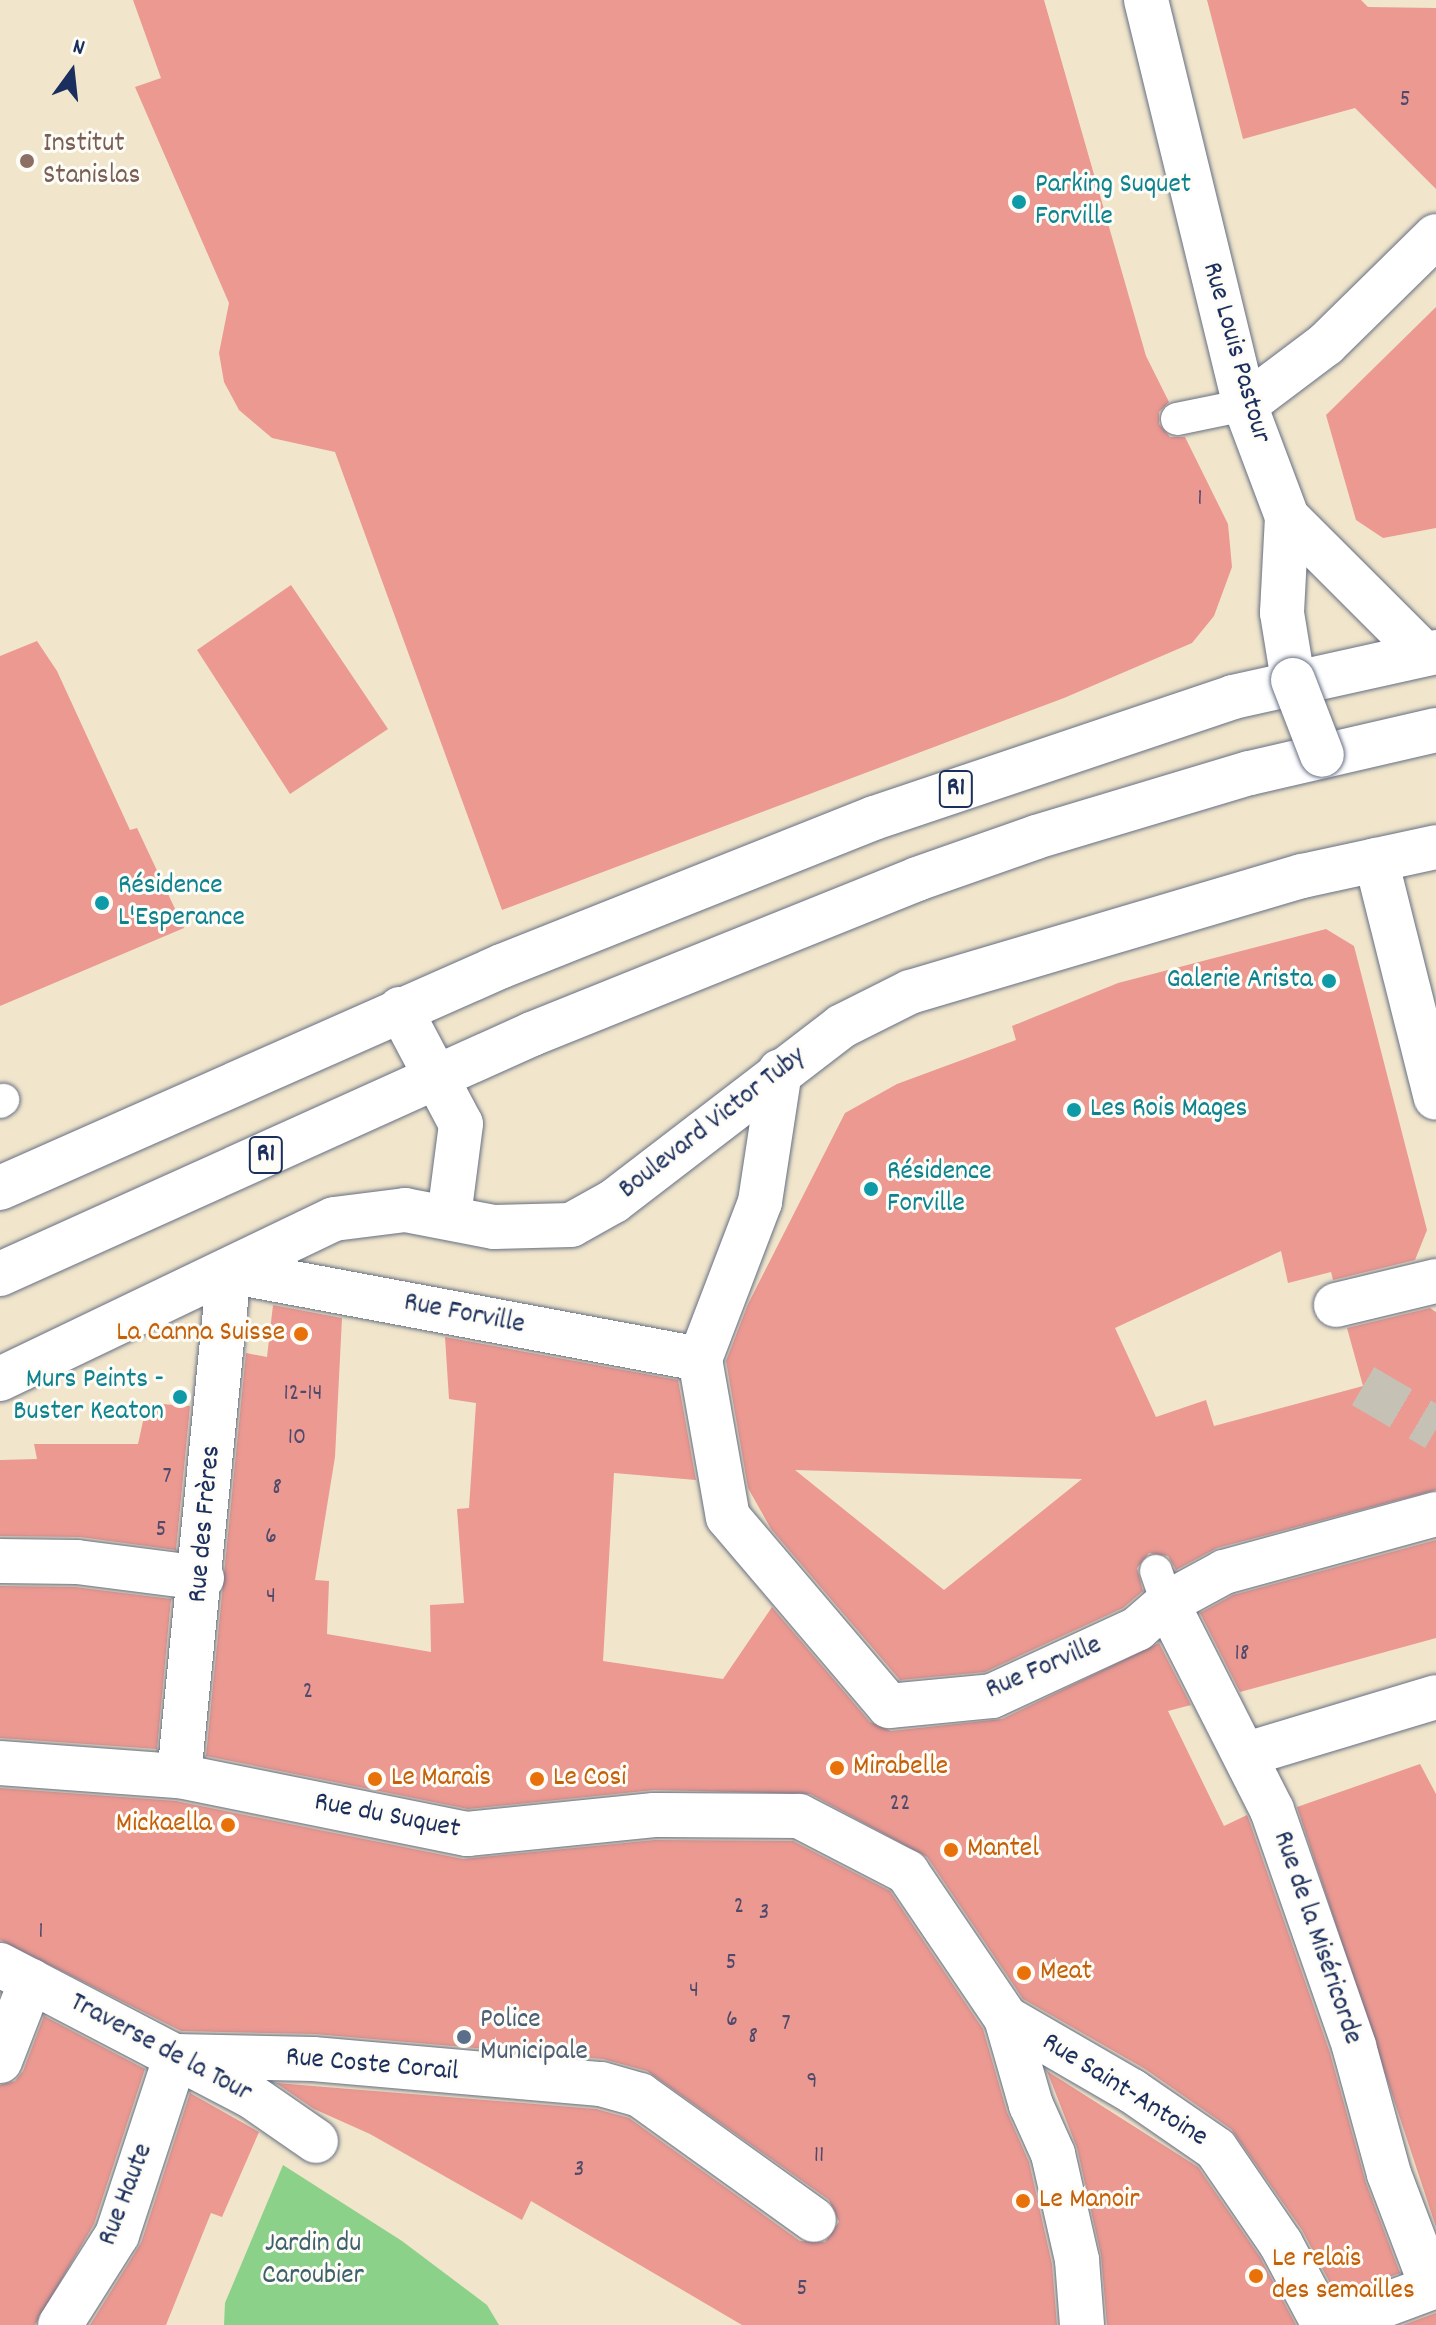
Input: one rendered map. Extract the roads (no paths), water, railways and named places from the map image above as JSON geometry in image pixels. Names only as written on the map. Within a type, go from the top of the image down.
[{"type":"main road","name":"Rue Louis Pastour","points":[[1146,0],[1245,405],[1287,517],[1364,598],[1430,653]]},
{"type":"main road","points":[[1245,405],[1326,344],[1436,236]]},
{"type":"main road","name":"Rue Louis Pastour","points":[[1287,517],[1282,613],[1293,680],[1322,755]]},
{"type":"main road","name":"R1","points":[[0,1188],[400,1009],[874,818],[1293,680],[1430,653]]},
{"type":"main road","name":"R1","points":[[0,1274],[438,1076],[917,879],[1036,837],[1322,755],[1436,730]]},
{"type":"main road","name":"Boulevard Victor Tuby","points":[[0,1379],[334,1219],[373,1211],[449,1216],[494,1227],[571,1225],[614,1201],[842,1026],[910,992],[1302,876],[1436,847]]},
{"type":"main road","points":[[1376,860],[1436,1098]]},
{"type":"main road","points":[[400,1009],[461,1124],[449,1216]]},
{"type":"main road","points":[[700,1359],[760,1202],[780,1071]]},
{"type":"main road","name":"Rue Forville","points":[[229,1271],[700,1359],[728,1517],[889,1706],[992,1696],[1137,1629],[1162,1587],[1436,1514]]},
{"type":"main road","name":"Rue des Frères","points":[[179,1776],[202,1578],[229,1271]]},
{"type":"main road","points":[[1336,1305],[1436,1281]]},
{"type":"main road","points":[[0,1561],[77,1562],[202,1578]]},
{"type":"main road","name":"Rue de la Miséricorde","points":[[1162,1587],[1247,1754],[1344,2017],[1389,2174],[1434,2287]]},
{"type":"main road","points":[[1247,1754],[1436,1697]]},
{"type":"main road","name":"Rue du Suquet","points":[[0,1763],[179,1776],[467,1834],[654,1815],[799,1816],[907,1872]]},
{"type":"main road","name":"Rue Saint-Antoine","points":[[907,1872],[1006,2018],[1132,2091],[1216,2149],[1281,2244],[1324,2325]]},
{"type":"main road","points":[[0,2061],[16,1973]]},
{"type":"main road","name":"Traverse de la Tour","points":[[16,1973],[251,2096],[316,2141]]},
{"type":"main road","points":[[1006,2018],[1031,2105],[1053,2154],[1077,2260],[1082,2325]]},
{"type":"main road","name":"Rue Coste Corail","points":[[176,2056],[313,2059],[601,2084],[640,2095],[814,2220]]},
{"type":"main road","name":"Rue Haute","points":[[60,2325],[117,2235],[176,2056]]},
{"type":"main road","points":[[1331,2325],[1434,2287]]},
{"type":"lane","points":[[1177,419],[1245,405]]},
{"type":"tunnel","points":[[1363,1386],[1436,1429]]},
{"type":"place","name":"Institut Stanislas","points":[[27,161]]},
{"type":"place","name":"Parking Suquet Forville","points":[[1019,202]]},
{"type":"place","name":"Résidence L'Esperance","points":[[102,903]]},
{"type":"place","name":"Galerie Arista","points":[[1329,981]]},
{"type":"place","name":"Les Rois Mages","points":[[1074,1110]]},
{"type":"place","name":"Résidence Forville","points":[[871,1189]]},
{"type":"place","name":"La Canna Suisse","points":[[301,1334]]},
{"type":"place","name":"Murs Peints - Buster Keaton","points":[[180,1397]]},
{"type":"place","name":"Mirabelle","points":[[837,1768]]},
{"type":"place","name":"Le Marais","points":[[375,1779]]},
{"type":"place","name":"Le Cosi","points":[[537,1779]]},
{"type":"place","name":"Mickaella","points":[[228,1825]]},
{"type":"place","name":"Mantel","points":[[951,1850]]},
{"type":"place","name":"Meat","points":[[1024,1973]]},
{"type":"place","name":"Police Municipale","points":[[464,2037]]},
{"type":"place","name":"Le Manoir","points":[[1023,2201]]},
{"type":"place","name":"Le relais des semailles","points":[[1256,2276]]},
{"type":"park label","name":"Jardin du Caroubier","points":[[313,2261]]}]
